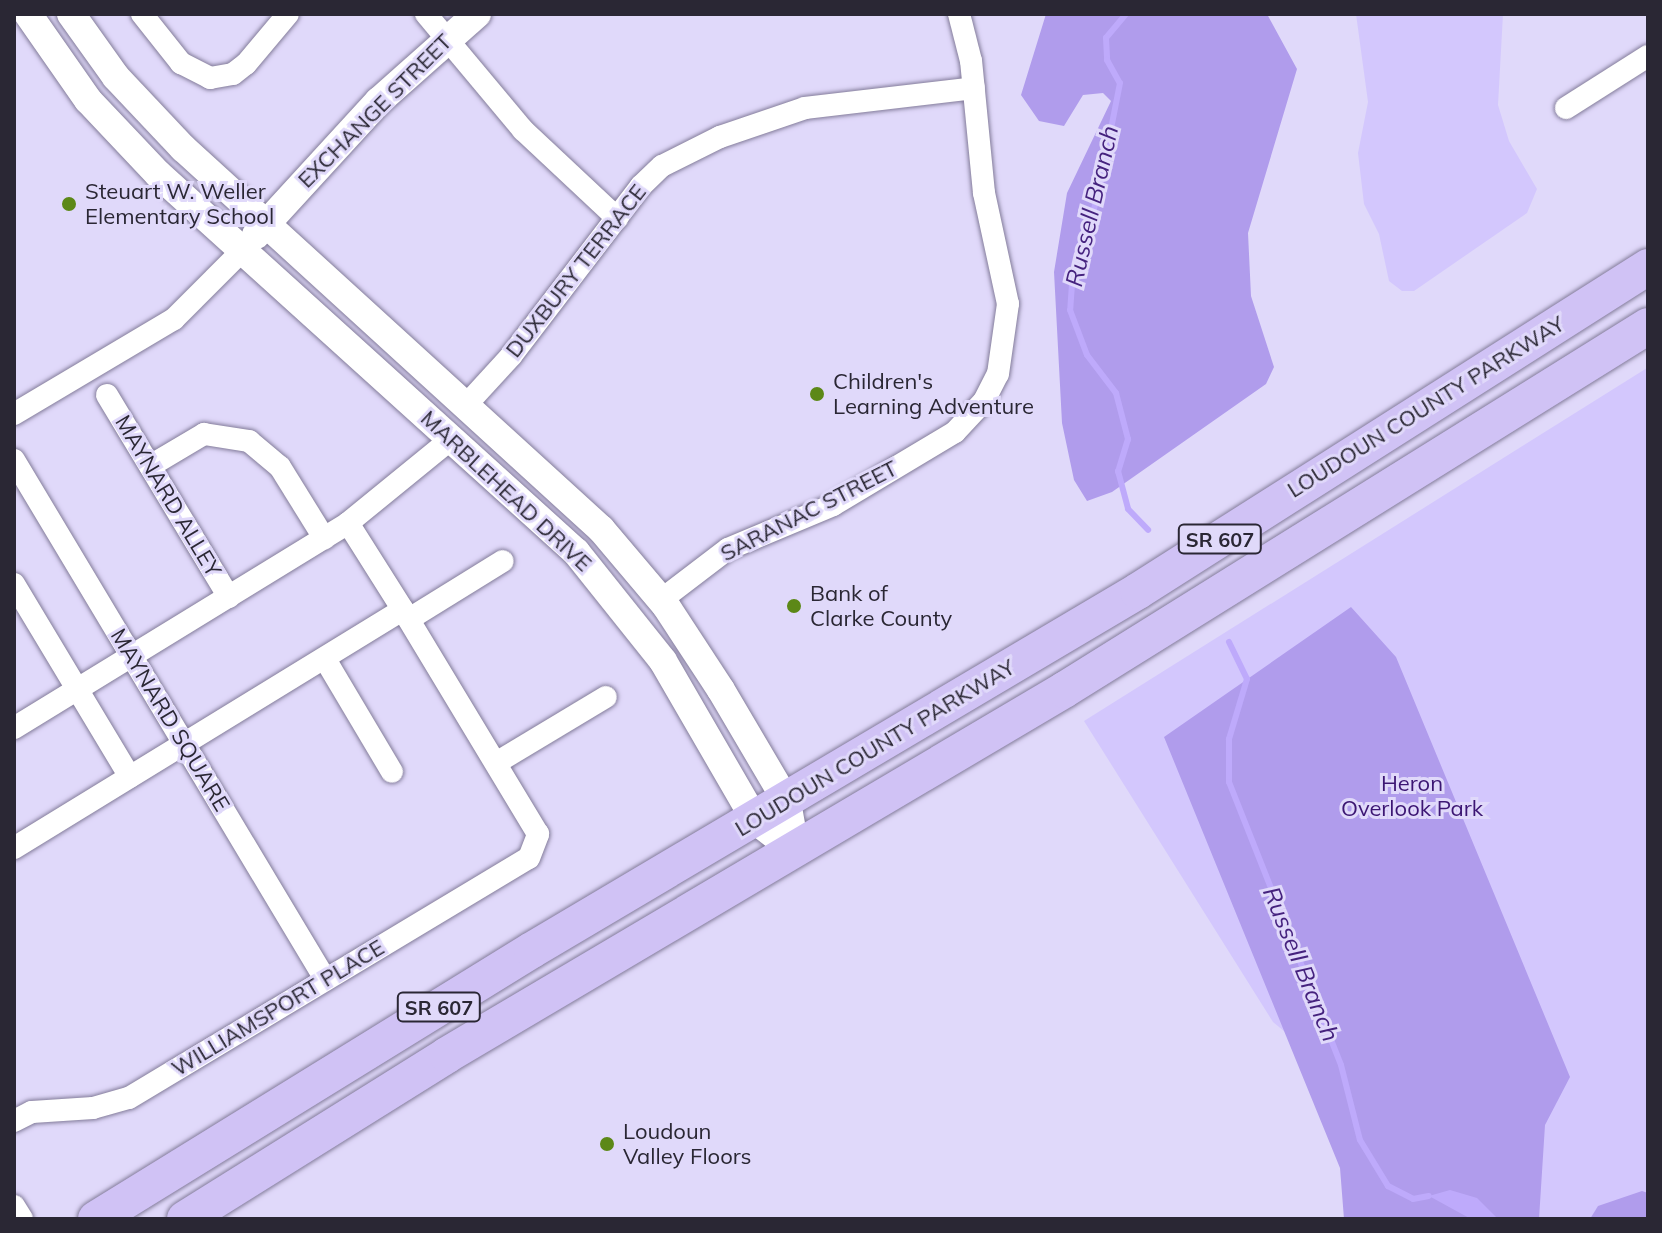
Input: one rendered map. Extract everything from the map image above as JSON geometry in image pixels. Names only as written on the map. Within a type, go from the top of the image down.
[{"type":"main road","name":"LOUDOUN COUNTY PARKWAY","points":[[96,1219],[301,1090],[1138,591],[1648,267]]},
{"type":"main road","name":"SR 607","points":[[185,1219],[447,1055],[796,852],[1648,326]]},
{"type":"street","name":"MARBLEHEAD DRIVE","points":[[28,14],[88,100],[120,136],[242,251],[576,552],[639,628],[755,820],[796,852]]},
{"type":"street","name":"MARBLEHEAD DRIVE","points":[[71,14],[147,111],[266,224],[601,529],[661,600],[787,802],[796,852]]},
{"type":"street","points":[[142,14],[181,63],[210,78],[233,74],[246,64],[288,14]]},
{"type":"street","points":[[426,14],[523,130],[617,218]]},
{"type":"street","name":"EXCHANGE STREET","points":[[14,414],[174,319],[242,251],[379,101],[446,37],[477,14]]},
{"type":"street","name":"SARANAC STREET","points":[[661,600],[728,549],[833,505],[955,432],[984,401],[998,374],[1008,304],[984,193],[974,88],[959,14]]},
{"type":"street","points":[[1566,108],[1648,56]]},
{"type":"street","name":"DUXBURY TERRACE","points":[[467,404],[662,166],[746,127],[805,108],[974,88]]},
{"type":"street","name":"MAYNARD ALLEY","points":[[107,395],[229,597]]},
{"type":"street","points":[[150,466],[204,434],[249,441],[280,467],[324,538]]},
{"type":"street","points":[[14,728],[348,523],[451,439],[497,444],[529,461]]},
{"type":"street","name":"MAYNARD SQUARE","points":[[14,460],[325,979]]},
{"type":"street","points":[[348,523],[496,763],[606,697]]},
{"type":"street","points":[[14,848],[325,659],[503,561]]},
{"type":"street","points":[[14,584],[130,777]]},
{"type":"street","points":[[325,659],[392,772]]},
{"type":"street","name":"WILLIAMSPORT PLACE","points":[[14,1121],[32,1112],[93,1108],[129,1098],[529,858],[538,834],[496,763]]},
{"type":"street","points":[[14,1206],[22,1219]]},
{"type":"green space","points":[[1046,14],[1267,14],[1297,69],[1248,233],[1251,296],[1274,367],[1266,384],[1112,492],[1087,501],[1074,480],[1062,423],[1054,272],[1067,193],[1111,101],[1103,93],[1083,95],[1064,126],[1039,121],[1021,95]]},
{"type":"green space","points":[[1356,14],[1503,14],[1498,105],[1509,141],[1537,189],[1527,213],[1414,291],[1402,291],[1389,281],[1379,234],[1364,204],[1358,153],[1368,102]]},
{"type":"green space","name":"Heron Overlook Park","points":[[1647,368],[1648,1219],[1483,1219],[1494,1204],[1273,1022],[1084,721]]},
{"type":"green space","points":[[1351,607],[1396,657],[1570,1077],[1545,1125],[1539,1219],[1344,1219],[1340,1168],[1164,737]]},
{"type":"green space","points":[[1642,1191],[1648,1193],[1648,1219],[1590,1219],[1598,1206]]},
{"type":"shaded area","points":[[1450,1190],[1477,1198],[1498,1219],[1471,1219],[1429,1196]]},
{"type":"waterway","name":"Russell Branch","points":[[1126,14],[1106,38],[1107,60],[1120,83],[1098,195],[1072,284],[1070,310],[1087,355],[1116,393],[1128,439],[1118,471],[1128,509],[1148,530]]},
{"type":"waterway","name":"Russell Branch","points":[[1229,642],[1247,679],[1229,739],[1229,782],[1341,1065],[1360,1140],[1388,1186],[1413,1199],[1429,1196]]},
{"type":"place","name":"Steuart W. Weller Elementary School","points":[[69,204]]},
{"type":"place","name":"Children's Learning Adventure","points":[[817,394]]},
{"type":"place","name":"Bank of Clarke County","points":[[794,606]]},
{"type":"place","name":"Loudoun Valley Floors","points":[[607,1144]]}]
